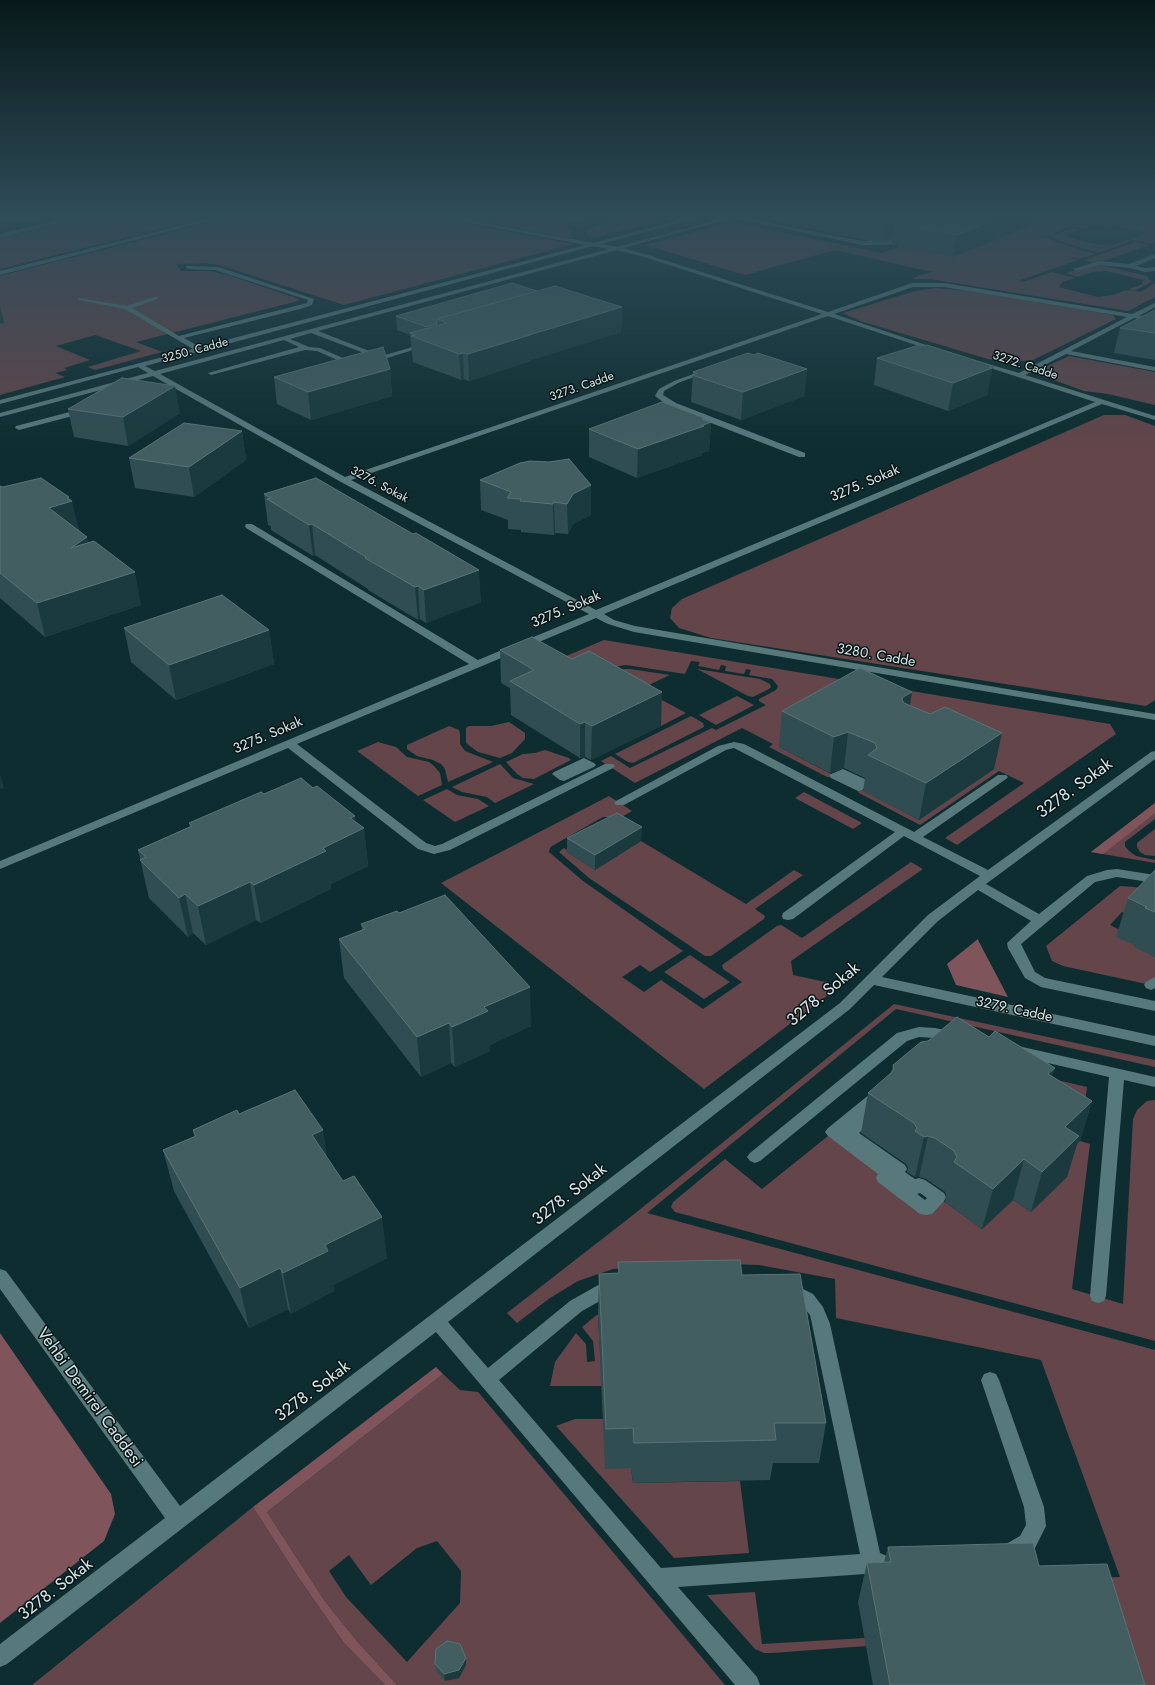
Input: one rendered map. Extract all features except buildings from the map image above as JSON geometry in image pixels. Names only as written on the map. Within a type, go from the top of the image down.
[{"type":"street","points":[[178,338],[310,304],[311,299],[291,293]]},
{"type":"street","name":"3250. Cadde","points":[[0,402],[410,293]]},
{"type":"street","name":"3250. Cadde","points":[[0,415],[452,293]]},
{"type":"street","points":[[764,293],[944,352]]},
{"type":"street","name":"3273. Cadde","points":[[344,480],[888,293]]},
{"type":"street","name":"3273. Cadde","points":[[988,293],[1155,320]]},
{"type":"street","points":[[127,308],[156,298]]},
{"type":"street","points":[[81,299],[127,308],[199,349]]},
{"type":"street","points":[[1019,376],[1155,305]]},
{"type":"street","points":[[312,331],[382,358],[434,343]]},
{"type":"street","points":[[284,338],[307,348],[318,349],[352,364],[352,367],[359,371]]},
{"type":"street","points":[[211,374],[307,348]]},
{"type":"street","points":[[1064,352],[1155,369]]},
{"type":"street","name":"3272. Cadde","points":[[974,362],[1155,418]]},
{"type":"street","name":"3276. Sokak","points":[[139,365],[344,480],[595,614]]},
{"type":"street","points":[[680,365],[703,372]]},
{"type":"street","points":[[716,368],[676,382],[661,390],[659,396],[674,405],[802,455]]},
{"type":"street","name":"3275. Sokak","points":[[0,865],[1100,402]]},
{"type":"street","points":[[18,428],[95,407]]},
{"type":"street","points":[[249,526],[477,664]]},
{"type":"street","name":"3280. Cadde","points":[[595,614],[611,622],[634,629],[1155,718]]},
{"type":"street","points":[[288,743],[422,846],[434,850],[446,847],[609,766]]},
{"type":"street","points":[[620,803],[722,748],[734,745],[740,746],[910,834],[983,880],[1040,920]]},
{"type":"street","name":"3278. Sokak","points":[[0,1657],[178,1519],[438,1322],[845,1006],[873,980],[933,918],[1155,754]]},
{"type":"street","points":[[788,916],[910,834],[1002,776]]},
{"type":"street","points":[[1155,879],[1117,873],[1098,876],[1091,879],[1014,943],[1015,948],[1030,975],[1041,982],[1155,1006]]},
{"type":"street","name":"3279. Cadde","points":[[873,980],[1155,1041]]},
{"type":"street","points":[[1155,982],[1151,985],[1155,986]]},
{"type":"street","points":[[755,1157],[902,1037],[910,1033],[928,1032],[965,1039]]},
{"type":"street","points":[[1003,1048],[1155,1082]]},
{"type":"street","points":[[933,1051],[942,1053],[914,1076],[911,1074],[873,1105],[878,1108],[848,1134],[899,1169],[895,1173],[915,1188],[919,1184],[938,1197],[926,1208],[884,1178],[889,1173],[833,1132],[933,1051]]},
{"type":"street","points":[[1098,1296],[1117,1074]]},
{"type":"street","name":"Vehbi Demirel Caddesi","points":[[0,1276],[178,1519]]},
{"type":"street","points":[[488,1379],[576,1306],[606,1289],[632,1284]]},
{"type":"street","points":[[776,1286],[792,1290],[807,1299],[817,1312],[821,1324],[872,1563]]},
{"type":"street","points":[[438,1322],[749,1685]]},
{"type":"street","points":[[990,1380],[1034,1506],[1036,1526],[1027,1543],[1011,1553],[993,1555]]},
{"type":"street","points":[[657,1578],[895,1562]]},
{"type":"shaded area","points":[[0,293],[280,293],[299,299],[298,301],[136,342],[162,352],[95,370],[88,367],[141,351],[95,335],[56,346],[90,360],[64,368],[67,370],[55,373],[65,377],[0,395]]},
{"type":"shaded area","points":[[305,293],[391,293],[344,305]]},
{"type":"shaded area","points":[[910,293],[980,293],[1113,315],[1116,319],[1033,360],[1009,362],[988,359],[860,321],[843,313]]},
{"type":"shaded area","points":[[1014,293],[1081,293],[1098,297],[1119,293],[1155,293],[1155,297],[1128,311]]},
{"type":"shaded area","points":[[1069,356],[1155,372],[1155,405],[1108,394],[1084,391],[1037,374],[1041,369]]},
{"type":"shaded area","points":[[1104,415],[1125,415],[1155,426],[1155,700],[1146,706],[711,638],[679,628],[670,618],[672,608],[682,599]]},
{"type":"shaded area","points":[[604,640],[1110,724],[1116,734],[957,845],[945,838],[1024,783],[999,771],[920,825],[859,793],[856,789],[858,788],[919,820],[963,784],[969,786],[994,769],[779,747],[835,776],[827,777],[769,747],[773,744],[742,728],[635,783],[601,761],[611,756],[630,768],[712,728],[716,730],[766,705],[759,701],[759,699],[776,690],[778,686],[772,679],[749,675],[751,670],[746,669],[744,674],[725,671],[726,666],[721,665],[719,670],[698,666],[700,662],[691,661],[685,674],[626,665],[619,666],[602,673],[533,670]]},
{"type":"shaded area","points":[[625,669],[670,675],[617,700],[621,670]]},
{"type":"shaded area","points":[[697,669],[760,679],[770,684],[771,687],[753,697],[748,696]]},
{"type":"shaded area","points":[[649,693],[686,713],[661,726],[623,704]]},
{"type":"shaded area","points":[[737,696],[754,705],[716,725],[699,715]]},
{"type":"shaded area","points":[[691,716],[703,723],[704,727],[633,763],[628,762],[615,754]]},
{"type":"shaded area","points":[[509,722],[525,733],[525,739],[512,753],[500,758],[478,752],[466,743],[466,728],[469,726],[491,726]]},
{"type":"shaded area","points":[[449,726],[459,730],[460,744],[465,751],[493,762],[448,782],[445,769],[441,764],[433,760],[417,756],[407,749],[407,745]]},
{"type":"shaded area","points":[[378,742],[396,747],[407,757],[429,762],[440,773],[442,785],[418,796],[357,751]]},
{"type":"shaded area","points":[[545,750],[571,760],[534,779],[523,778],[506,762],[523,754]]},
{"type":"shaded area","points":[[500,764],[513,778],[534,784],[495,803],[487,797],[462,792],[452,787]]},
{"type":"shaded area","points":[[447,789],[457,795],[478,799],[489,806],[455,822],[423,800]]},
{"type":"shaded area","points":[[804,792],[862,823],[853,829],[795,798]]},
{"type":"shaded area","points":[[609,796],[632,811],[618,819],[603,817],[552,846],[549,852],[583,881],[683,951],[650,972],[640,965],[622,977],[644,992],[661,980],[703,1009],[742,982],[723,969],[722,965],[777,926],[781,925],[802,938],[911,862],[923,869],[791,961],[793,975],[830,983],[832,992],[704,1089],[441,883]]},
{"type":"shaded area","points":[[1155,803],[1155,819],[1125,842],[1125,846],[1136,856],[1155,860],[1155,863],[1091,852]]},
{"type":"shaded area","points":[[1155,803],[1155,813],[1103,854],[1091,852]]},
{"type":"shaded area","points":[[1155,829],[1155,856],[1145,855],[1140,852],[1137,847],[1137,843]]},
{"type":"shaded area","points":[[641,841],[746,904],[794,870],[803,875],[755,909],[765,916],[764,919],[711,956],[705,956],[589,878],[559,852],[564,848],[569,851],[567,852],[595,870]]},
{"type":"shaded area","points":[[1120,886],[1155,891],[1135,918],[1122,912],[1110,925],[1122,931],[1135,945],[1155,957],[1155,982],[1151,985],[1063,966],[1052,961],[1046,946]]},
{"type":"shaded area","points":[[978,939],[1008,997],[956,985],[947,964]]},
{"type":"shaded area","points":[[690,955],[730,982],[704,999],[664,972]]},
{"type":"shaded area","points":[[894,1004],[1155,1060],[1155,1067],[896,1009],[647,1213],[1155,1350],[1155,1685],[1115,1685],[1018,1582],[1120,1577],[1041,1360],[836,1318],[835,1279],[759,1265],[694,1263],[613,1269],[578,1281],[550,1298],[517,1323],[507,1313],[633,1215]]},
{"type":"shaded area","points":[[942,1053],[1087,1087],[1080,1141],[1090,1144],[1072,1289],[1123,1304],[1133,1119],[1137,1110],[1147,1101],[1155,1100],[1155,1341],[675,1212],[671,1207],[673,1202],[725,1159],[762,1189],[833,1132],[926,1208],[938,1197],[982,1229],[1013,1200],[1031,1212],[1053,1168],[1079,1141]]},
{"type":"shaded area","points":[[598,1314],[602,1386],[550,1386],[555,1362],[576,1333],[586,1344],[587,1362],[595,1361],[593,1341],[582,1327]]},
{"type":"shaded area","points":[[0,1333],[111,1494],[115,1514],[104,1541],[0,1623]]},
{"type":"shaded area","points":[[436,1367],[443,1374],[267,1512],[324,1600],[356,1640],[397,1685],[385,1685],[344,1643],[296,1574],[253,1507]]},
{"type":"shaded area","points":[[443,1374],[460,1390],[478,1392],[725,1685],[397,1685],[356,1640],[324,1600],[267,1512]],"holes":[[[437,1541],[461,1571],[460,1603],[407,1662],[346,1597],[329,1571],[349,1555],[371,1585],[417,1548]]]},
{"type":"shaded area","points":[[575,1419],[603,1419],[631,1468],[633,1483],[740,1481],[749,1553],[674,1558],[556,1426]]},
{"type":"shaded area","points":[[253,1507],[296,1574],[344,1643],[385,1685],[32,1685]]},
{"type":"shaded area","points":[[755,1592],[762,1644],[865,1638],[867,1646],[772,1653],[764,1653],[755,1649],[707,1595]]}]
